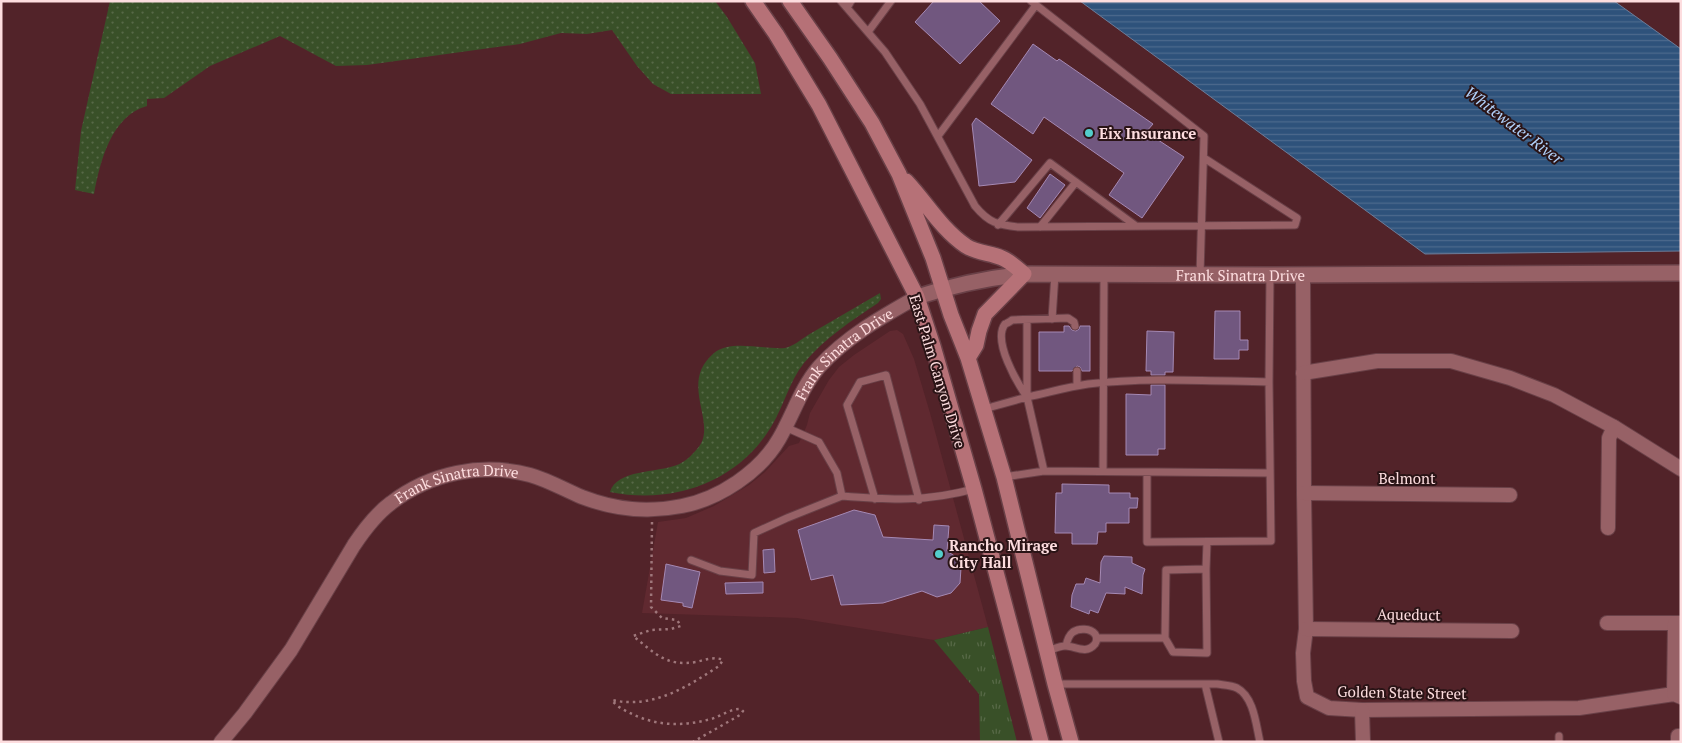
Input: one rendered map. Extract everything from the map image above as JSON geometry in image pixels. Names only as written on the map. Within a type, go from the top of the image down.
[{"type":"main road","name":"East Palm Canyon Drive","points":[[753,1],[776,34],[819,105],[917,297],[974,489],[1041,742]]},
{"type":"main road","name":"East Palm Canyon Drive","points":[[790,1],[872,123],[900,174],[968,358],[1004,476],[1071,742]]},
{"type":"main road","points":[[900,174],[922,198],[947,231],[966,246],[987,255],[1003,258],[1024,274],[985,314],[978,331],[976,345],[968,358]]},
{"type":"main road","name":"Frank Sinatra Drive","points":[[917,297],[943,288],[990,277],[1024,274],[1681,273]]},
{"type":"street","name":"Golden State Street","points":[[1303,275],[1306,630],[1303,653],[1304,681],[1307,697],[1330,708],[1362,710],[1578,708],[1677,696]]},
{"type":"street","name":"Frank Sinatra Drive","points":[[221,742],[261,692],[291,650],[365,529],[390,504],[406,493],[423,484],[458,472],[496,470],[532,475],[601,504],[620,508],[652,511],[684,506],[704,499],[723,490],[753,469],[766,456],[778,441],[808,383],[818,368],[830,356],[866,328],[917,297]]},
{"type":"street","points":[[1303,373],[1377,361],[1452,361],[1510,378],[1554,395],[1614,427],[1681,469]]},
{"type":"street","points":[[1608,528],[1609,438],[1614,427]]},
{"type":"street","name":"Belmont","points":[[1304,493],[1510,495]]},
{"type":"street","points":[[1607,623],[1678,623],[1677,696]]},
{"type":"street","name":"Aqueduct","points":[[1306,630],[1512,631]]},
{"type":"street","points":[[1362,710],[1363,742]]},
{"type":"lane","points":[[842,1],[849,4],[868,32],[890,59],[920,104],[975,206],[984,218],[998,225],[1019,227],[1295,225],[1297,218],[1204,158]]},
{"type":"lane","points":[[868,32],[891,1]]},
{"type":"lane","points":[[938,136],[1033,3],[1204,136],[1200,275]]},
{"type":"lane","points":[[998,225],[1050,163],[1136,226]]},
{"type":"lane","points":[[1040,227],[1076,182]]},
{"type":"lane","points":[[1052,318],[1055,274]]},
{"type":"lane","points":[[1103,471],[1104,274]]},
{"type":"lane","points":[[1147,472],[1147,542],[1271,542],[1270,275]]},
{"type":"lane","points":[[1027,397],[1014,379],[1002,341],[1002,332],[1006,324],[1012,320],[1068,318],[1074,322],[1075,326]]},
{"type":"lane","points":[[1027,320],[1027,397],[1044,471]]},
{"type":"lane","points":[[1077,371],[1077,386]]},
{"type":"lane","points":[[875,499],[848,405],[860,382],[886,374],[919,500]]},
{"type":"lane","points":[[983,410],[1027,397],[1077,386],[1102,383],[1269,382]]},
{"type":"lane","points":[[785,427],[819,442],[837,473],[842,496]]},
{"type":"lane","points":[[1004,476],[1044,471],[1270,473]]},
{"type":"lane","points":[[690,560],[720,571],[752,575],[754,533],[842,496],[919,500],[974,489]]},
{"type":"lane","points":[[1206,569],[1166,570],[1165,638],[1173,652],[1207,653],[1207,542]]},
{"type":"lane","points":[[1047,651],[1066,646],[1074,649],[1087,649],[1093,646],[1097,638],[1095,633],[1089,630],[1073,632],[1066,646]]},
{"type":"lane","points":[[1097,638],[1165,638]]},
{"type":"lane","points":[[1055,684],[1205,684],[1234,686],[1246,696],[1252,706],[1260,742]]},
{"type":"lane","points":[[1205,684],[1219,742]]},
{"type":"path","points":[[652,511],[651,607],[662,618],[677,620],[681,626],[671,630],[651,630],[633,636],[661,658],[677,664],[713,658],[723,660],[719,666],[680,691],[636,702],[612,700],[623,709],[644,720],[671,724],[699,722],[721,716],[733,709],[740,709],[743,712],[693,742]]},
{"type":"shaded area","points":[[897,330],[903,334],[914,359],[988,627],[934,640],[797,618],[642,613],[658,522],[686,518],[714,506],[749,485],[765,472],[789,446],[799,443],[810,413],[829,380],[839,367],[890,331]]},
{"type":"green space","points":[[110,1],[715,1],[755,63],[761,94],[671,94],[653,84],[637,66],[612,30],[587,34],[561,33],[520,44],[367,65],[336,66],[280,36],[210,66],[164,98],[147,99],[147,106],[135,111],[124,119],[109,142],[94,194],[75,190],[81,131]]},
{"type":"green space","points":[[880,293],[881,299],[878,303],[848,323],[804,363],[794,378],[771,427],[757,446],[741,462],[722,475],[702,485],[680,492],[634,495],[610,492],[614,485],[629,475],[677,465],[697,449],[703,439],[704,428],[698,390],[699,378],[704,365],[714,353],[721,349],[739,346],[785,348],[794,345]]},
{"type":"green space","points":[[988,627],[1017,742],[980,742],[979,694],[934,640]]},
{"type":"water","name":"Whitewater River","points":[[1080,1],[1614,1],[1681,49],[1681,251],[1425,254]]},
{"type":"building","points":[[934,1],[979,1],[1000,21],[960,64],[915,22]]},
{"type":"building","points":[[1033,44],[1057,61],[1059,59],[1153,124],[1146,132],[1184,157],[1142,218],[1109,195],[1124,173],[1044,117],[1033,134],[991,104]]},
{"type":"building","points":[[976,118],[1032,160],[1015,182],[979,186],[972,124]]},
{"type":"building","points":[[1050,174],[1065,185],[1040,218],[1027,208]]},
{"type":"building","points":[[1215,311],[1240,311],[1240,340],[1248,340],[1248,350],[1239,350],[1239,359],[1214,359]]},
{"type":"building","points":[[1064,326],[1069,326],[1072,330],[1076,331],[1080,326],[1090,326],[1090,371],[1082,371],[1077,366],[1072,371],[1039,371],[1039,332],[1064,332]]},
{"type":"building","points":[[1147,331],[1174,332],[1173,372],[1165,372],[1165,375],[1151,375],[1151,371],[1146,371]]},
{"type":"building","points":[[1151,385],[1165,385],[1165,449],[1158,449],[1158,455],[1126,455],[1126,394],[1151,395]]},
{"type":"building","points":[[1062,484],[1109,485],[1109,493],[1130,493],[1130,498],[1138,498],[1137,508],[1129,508],[1129,523],[1106,523],[1106,532],[1098,532],[1097,544],[1072,544],[1072,533],[1055,533],[1056,493],[1062,493]]},
{"type":"building","points":[[854,510],[875,515],[883,537],[933,540],[934,525],[949,526],[947,551],[956,557],[961,568],[960,583],[951,593],[937,597],[922,591],[883,603],[841,605],[833,575],[811,580],[798,530]]},
{"type":"building","points":[[774,549],[775,572],[764,573],[763,550]]},
{"type":"building","points":[[1104,556],[1132,557],[1132,563],[1145,569],[1142,594],[1125,587],[1125,594],[1106,593],[1098,613],[1090,610],[1089,614],[1071,607],[1072,595],[1076,584],[1084,584],[1086,578],[1100,583],[1101,562]]},
{"type":"building","points":[[666,564],[700,572],[692,608],[683,606],[683,603],[661,600]]},
{"type":"building","points":[[763,582],[763,593],[726,594],[725,583]]},
{"type":"place","name":"Eix Insurance","points":[[1089,133]]},
{"type":"place","name":"Rancho Mirage City Hall","points":[[939,554]]}]
